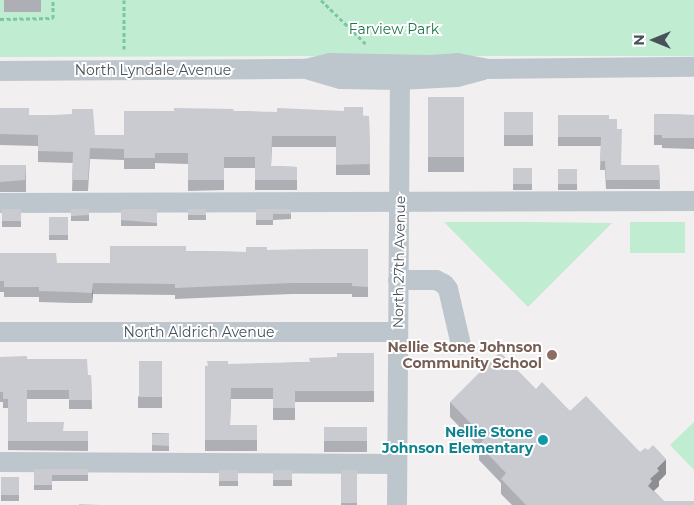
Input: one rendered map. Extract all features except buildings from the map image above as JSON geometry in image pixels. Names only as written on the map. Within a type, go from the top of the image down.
[{"type":"street","name":"North Lyndale Avenue","points":[[0,70],[306,69],[330,63],[430,65],[457,63],[487,69],[694,67]]},
{"type":"street","name":"North Lyndale Avenue","points":[[306,69],[341,79],[400,80],[458,77],[487,69]]},
{"type":"street","name":"North 27th Avenue","points":[[397,505],[400,80]]},
{"type":"street","points":[[0,203],[694,201]]},
{"type":"street","points":[[398,280],[436,280],[444,284],[448,289],[461,345]]},
{"type":"street","name":"North Aldrich Avenue","points":[[0,332],[398,332]]},
{"type":"street","points":[[0,462],[397,464]]},
{"type":"path","points":[[0,19],[53,18],[53,0]]},
{"type":"path","points":[[124,0],[124,49]]},
{"type":"path","points":[[322,0],[369,48]]},
{"type":"green space","name":"Farview Park","points":[[0,0],[694,0],[694,56],[456,56],[438,59],[302,56],[0,57]]},
{"type":"green space","points":[[444,222],[528,222],[612,223],[528,307]]},
{"type":"green space","points":[[630,222],[685,222],[685,253],[630,253]]},
{"type":"green space","points":[[694,422],[694,470],[670,445]]},
{"type":"place","name":"Nellie Stone Johnson Community School","points":[[552,355]]},
{"type":"place","name":"Nellie Stone Johnson Elementary","points":[[543,440]]}]
